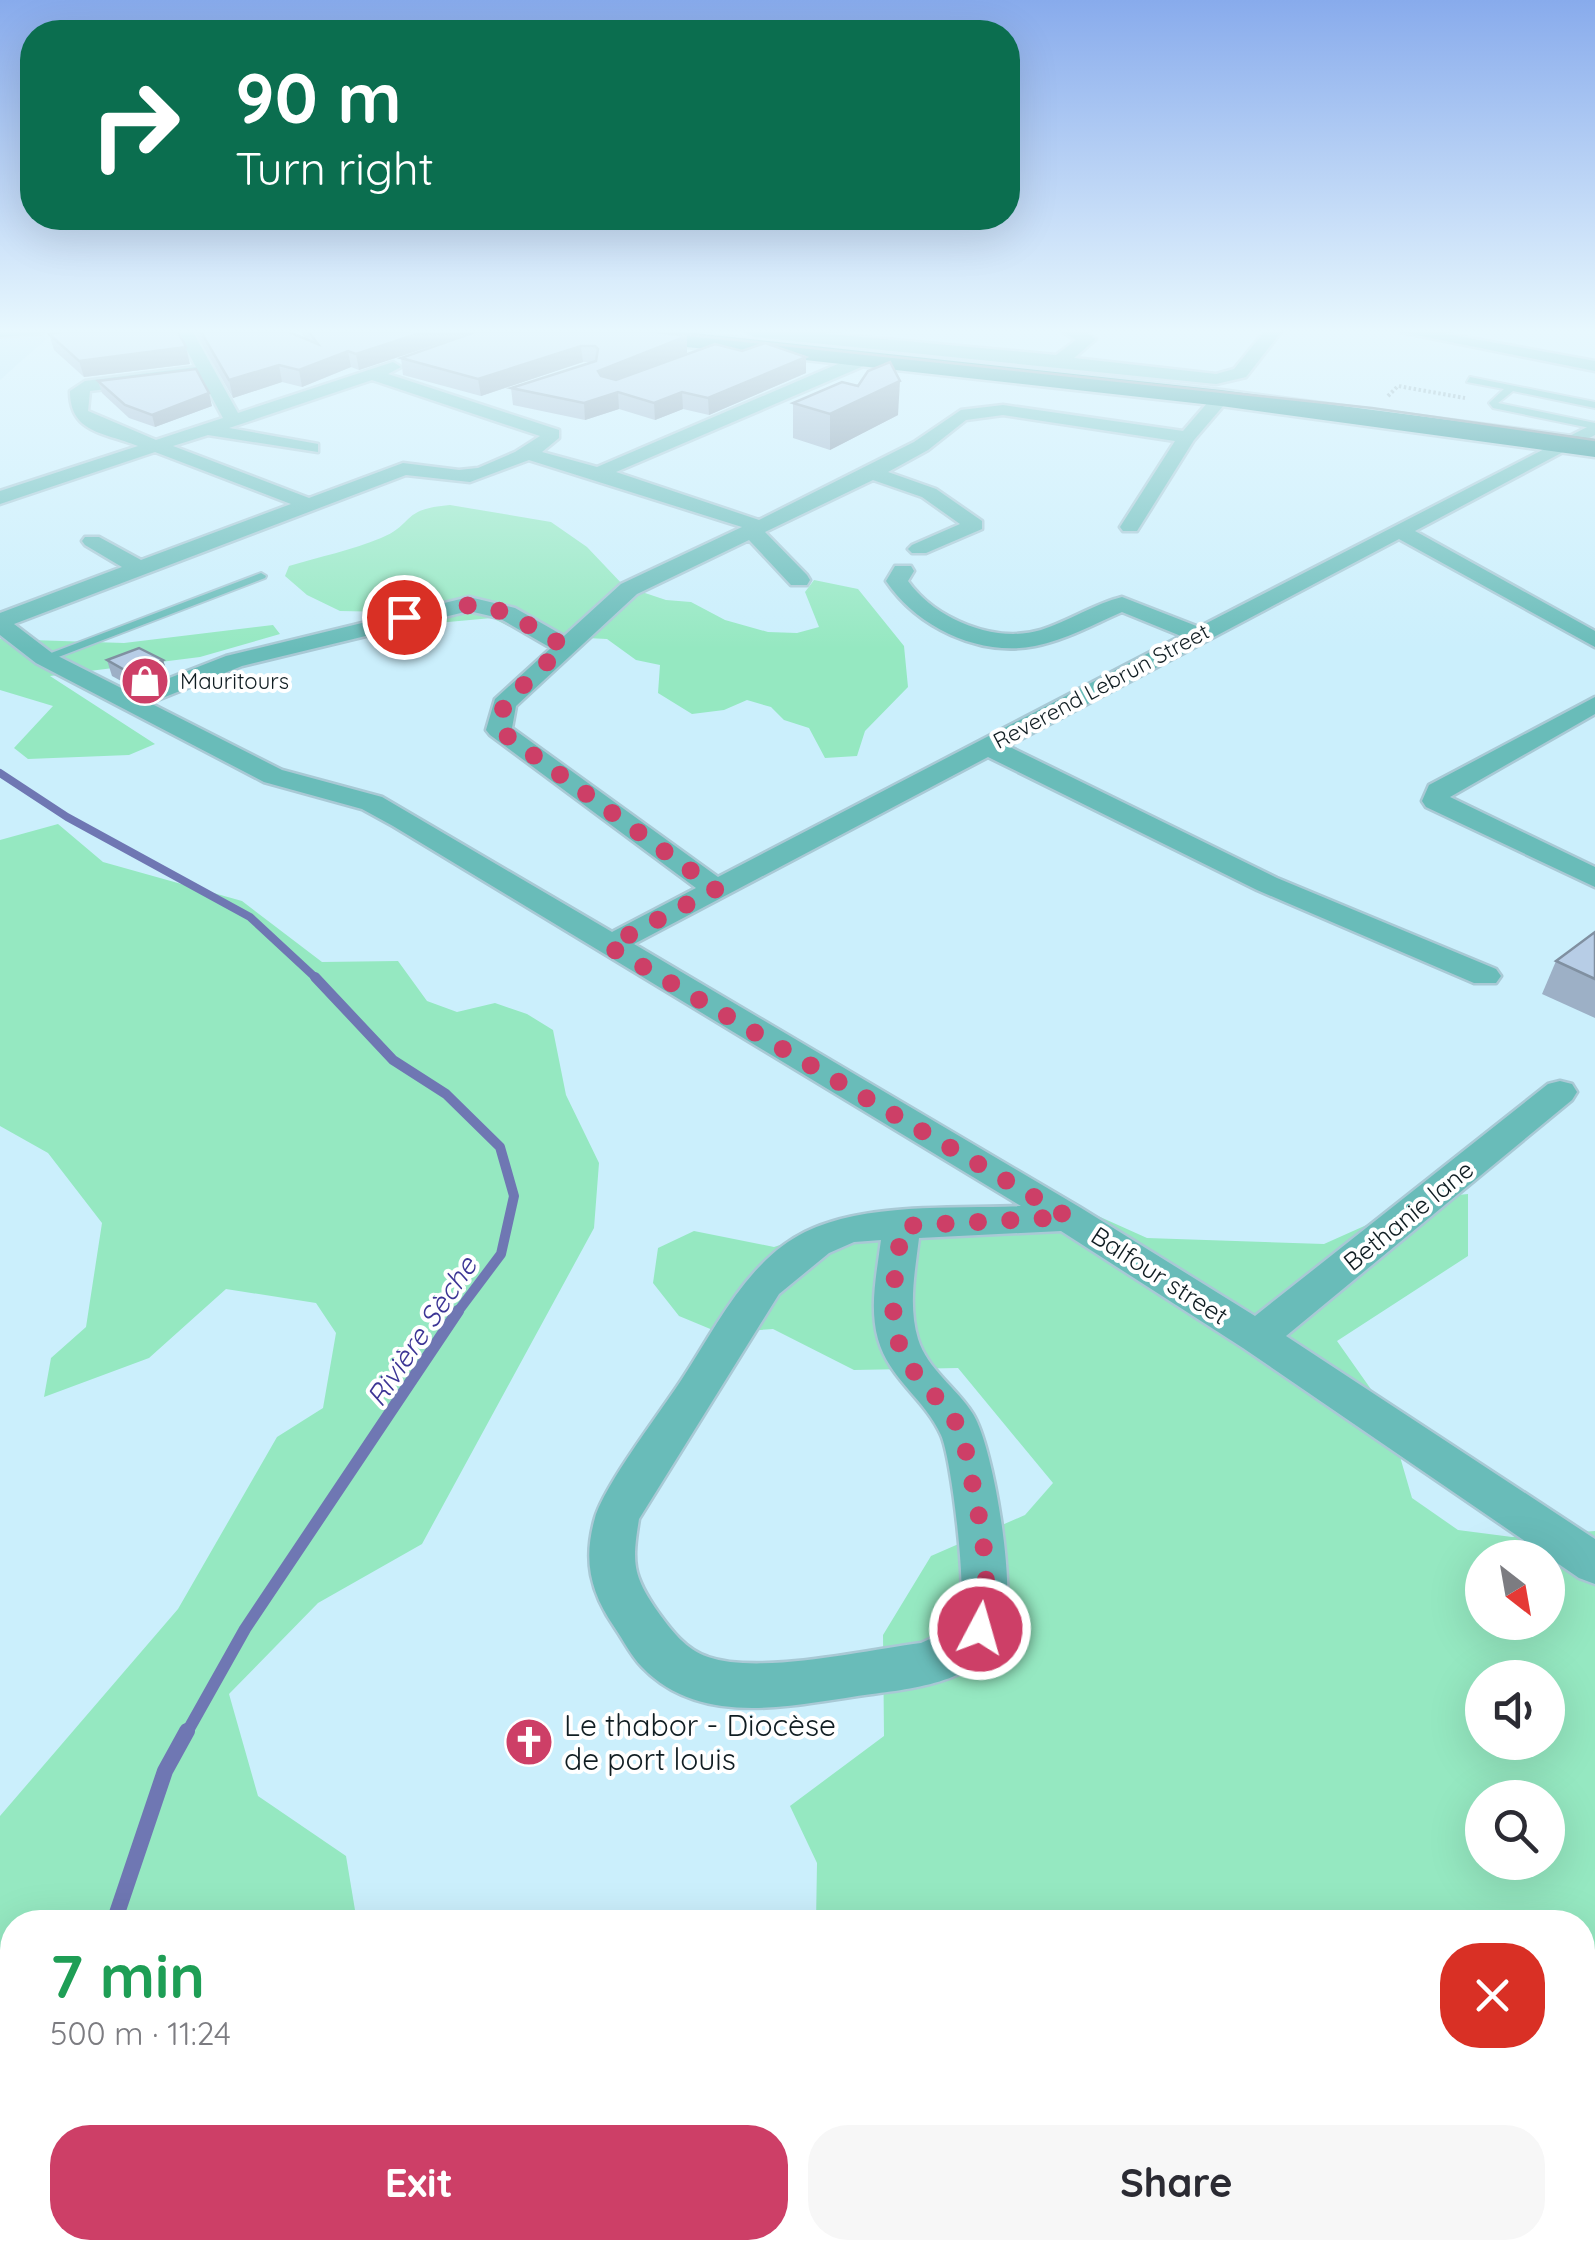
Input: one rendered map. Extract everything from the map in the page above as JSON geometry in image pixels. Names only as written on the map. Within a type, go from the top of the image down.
[{"type":"main road","points":[[1517,437],[1581,446]]},
{"type":"street","points":[[135,437],[308,504]]},
{"type":"street","points":[[5,492],[179,437]]},
{"type":"street","points":[[252,437],[311,448]]},
{"type":"street","points":[[0,622],[403,469],[473,476],[548,437]]},
{"type":"street","points":[[600,474],[684,437]]},
{"type":"street","points":[[716,889],[499,730],[504,704],[629,589],[872,473],[933,437]]},
{"type":"street","points":[[1130,528],[1187,437]]},
{"type":"street","name":"Reverend Lebrun Street","points":[[608,946],[1398,530],[1581,446]]},
{"type":"street","points":[[524,453],[600,474],[756,529],[800,580]]},
{"type":"street","points":[[872,473],[929,493],[975,524],[919,549]]},
{"type":"street","points":[[1398,530],[1595,640]]},
{"type":"street","points":[[92,542],[139,568]]},
{"type":"street","points":[[903,571],[897,581],[906,598],[944,622],[989,638],[1029,640],[1122,604],[1199,635]]},
{"type":"street","points":[[131,702],[234,661],[438,608],[486,604],[564,646]]},
{"type":"street","name":"Balfour street","points":[[0,622],[44,658],[272,776],[372,803],[1068,1217],[1595,1564]]},
{"type":"street","points":[[1595,704],[1438,791],[1436,801],[1595,878]]},
{"type":"street","points":[[987,746],[1267,884],[1484,976]]},
{"type":"street","name":"Bethanie lane","points":[[1256,1338],[1560,1092]]},
{"type":"street","points":[[902,1226],[892,1328],[900,1351],[955,1418],[963,1435],[984,1562],[986,1606],[980,1629],[958,1650],[924,1665],[752,1687],[697,1678],[659,1652],[626,1606],[609,1562],[618,1515],[765,1284],[792,1255],[821,1237],[853,1228],[1068,1217]]},
{"type":"lane","points":[[44,658],[261,576]]},
{"type":"green space","points":[[450,505],[551,522],[587,547],[624,586],[666,600],[691,602],[725,620],[768,632],[797,633],[819,627],[805,592],[814,580],[858,589],[904,646],[908,687],[865,731],[857,756],[825,758],[809,728],[784,720],[771,707],[747,700],[724,710],[692,714],[658,693],[660,665],[636,660],[607,639],[527,635],[492,618],[437,623],[393,612],[340,611],[307,595],[285,576],[289,566],[370,542],[392,533],[423,510]]},
{"type":"green space","points":[[273,625],[280,634],[200,657],[50,676],[155,744],[129,755],[28,759],[14,748],[53,706],[0,690],[0,639],[124,643]]},
{"type":"green space","points":[[58,824],[103,862],[242,901],[322,962],[398,961],[427,1001],[457,1012],[495,1003],[527,1014],[553,1030],[566,1095],[599,1163],[594,1228],[422,1544],[318,1603],[229,1694],[258,1796],[346,1856],[355,1910],[0,1910],[0,1816],[178,1609],[277,1437],[323,1408],[336,1333],[316,1303],[226,1289],[149,1358],[44,1397],[51,1358],[86,1327],[102,1223],[48,1153],[0,1126],[0,840]]},
{"type":"green space","points":[[1468,1194],[1468,1256],[1337,1341],[1387,1412],[1412,1498],[1458,1530],[1512,1537],[1595,1531],[1595,1910],[816,1910],[817,1863],[790,1806],[884,1736],[883,1635],[931,1556],[1025,1515],[1053,1483],[958,1368],[854,1370],[773,1329],[720,1333],[679,1316],[653,1283],[658,1248],[694,1231],[774,1247],[889,1209],[987,1218],[1069,1203],[1147,1238],[1324,1244],[1427,1198]]},
{"type":"building","points":[[139,648],[163,660],[130,673],[107,660]]},
{"type":"building","points":[[1595,932],[1595,979],[1556,961]]},
{"type":"waterway","name":"Rivière Sèche","points":[[0,773],[67,817],[250,917],[317,979]]},
{"type":"waterway","name":"Rivière Sèche","points":[[317,979],[393,1060],[446,1094],[500,1147],[514,1196],[501,1254],[456,1314]]},
{"type":"waterway","name":"Rivière Sèche","points":[[186,1734],[245,1629],[458,1311]]},
{"type":"waterway","name":"Rivière Sèche","points":[[118,1910],[165,1771],[187,1731]]},
{"type":"tram line","points":[[1577,437],[1595,440]]},
{"type":"place","name":"Mauritours","points":[[145,681]]},
{"type":"place","name":"Le thabor - Diocèse de port louis","points":[[529,1742]]},
{"type":"route","points":[[404,617],[438,608],[486,604],[564,646],[504,704],[499,730],[716,889],[608,946],[1068,1217],[902,1226],[892,1328],[900,1351],[955,1418],[963,1435],[984,1562],[986,1606],[980,1629]]}]
